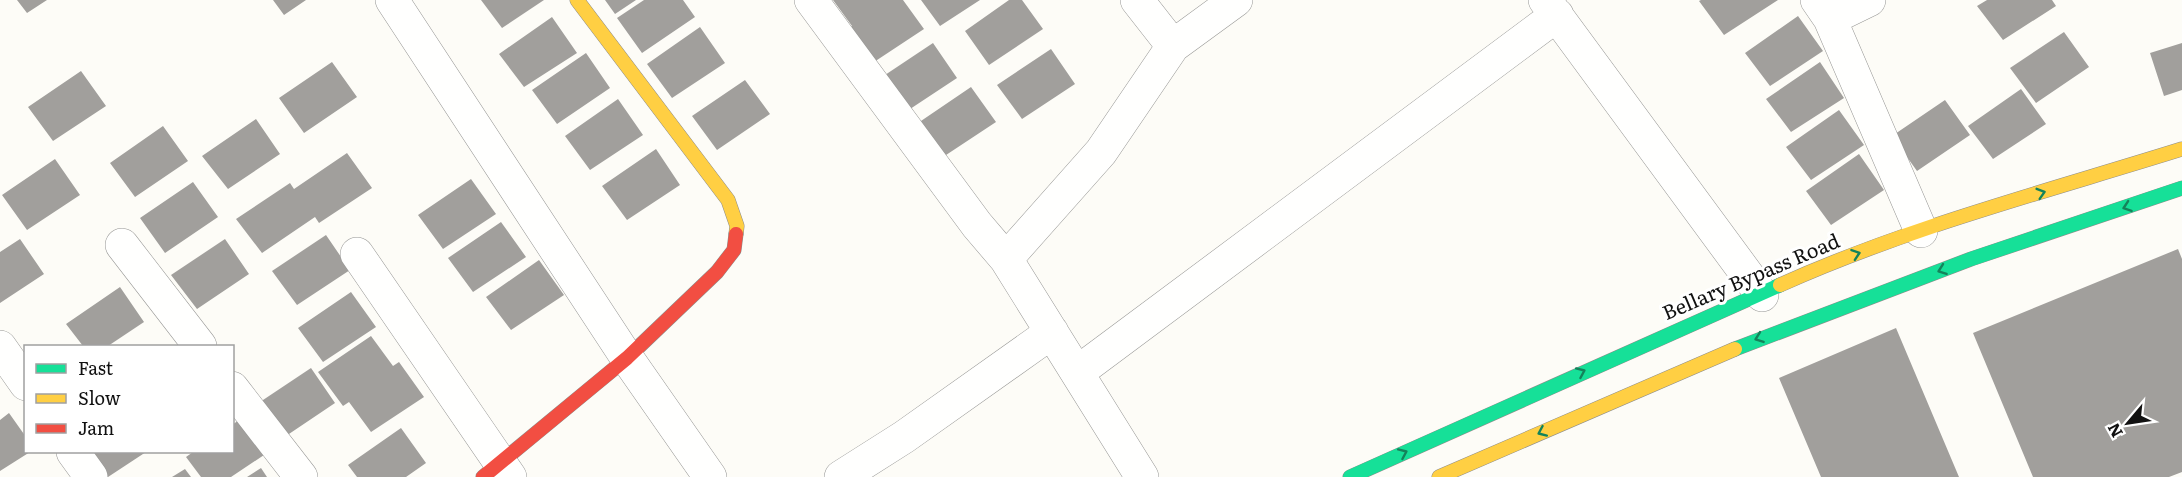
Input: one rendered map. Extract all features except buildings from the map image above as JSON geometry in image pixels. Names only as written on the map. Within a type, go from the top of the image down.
[{"type":"street","points":[[392,0],[627,358],[710,477]]},
{"type":"street","points":[[357,254],[498,473],[627,358],[717,273],[734,250],[737,226],[728,200],[577,0]]},
{"type":"street","points":[[811,0],[977,225],[1006,260],[1142,477]]},
{"type":"street","points":[[1137,0],[1173,45]]},
{"type":"street","points":[[1006,260],[1101,152],[1173,45],[1236,0]]},
{"type":"street","points":[[1869,0],[1824,10],[1921,231]]},
{"type":"street","points":[[1077,372],[1551,8],[1762,295]]},
{"type":"street","name":"Bellary Bypass Road","points":[[1350,477],[1643,344],[1762,295],[1827,264],[1921,231],[2182,149]]},
{"type":"street","points":[[1439,477],[1750,342],[1971,260],[2182,188]]},
{"type":"street","points":[[122,245],[199,345]]},
{"type":"street","points":[[841,477],[904,437],[1052,332]]},
{"type":"street","points":[[0,347],[24,381]]},
{"type":"street","points":[[234,391],[301,477]]},
{"type":"traffic: fast","points":[[1735,349],[1971,259],[2182,188]]},
{"type":"traffic: fast","points":[[1350,477],[1780,285]]},
{"type":"traffic: slow","points":[[577,0],[728,200],[737,226],[736,234]]},
{"type":"traffic: slow","points":[[1780,285],[1878,245],[2030,195],[2182,149]]},
{"type":"traffic: slow","points":[[1439,477],[1735,349]]},
{"type":"traffic: jam","points":[[483,477],[627,358],[717,272],[734,250],[736,234]]}]
